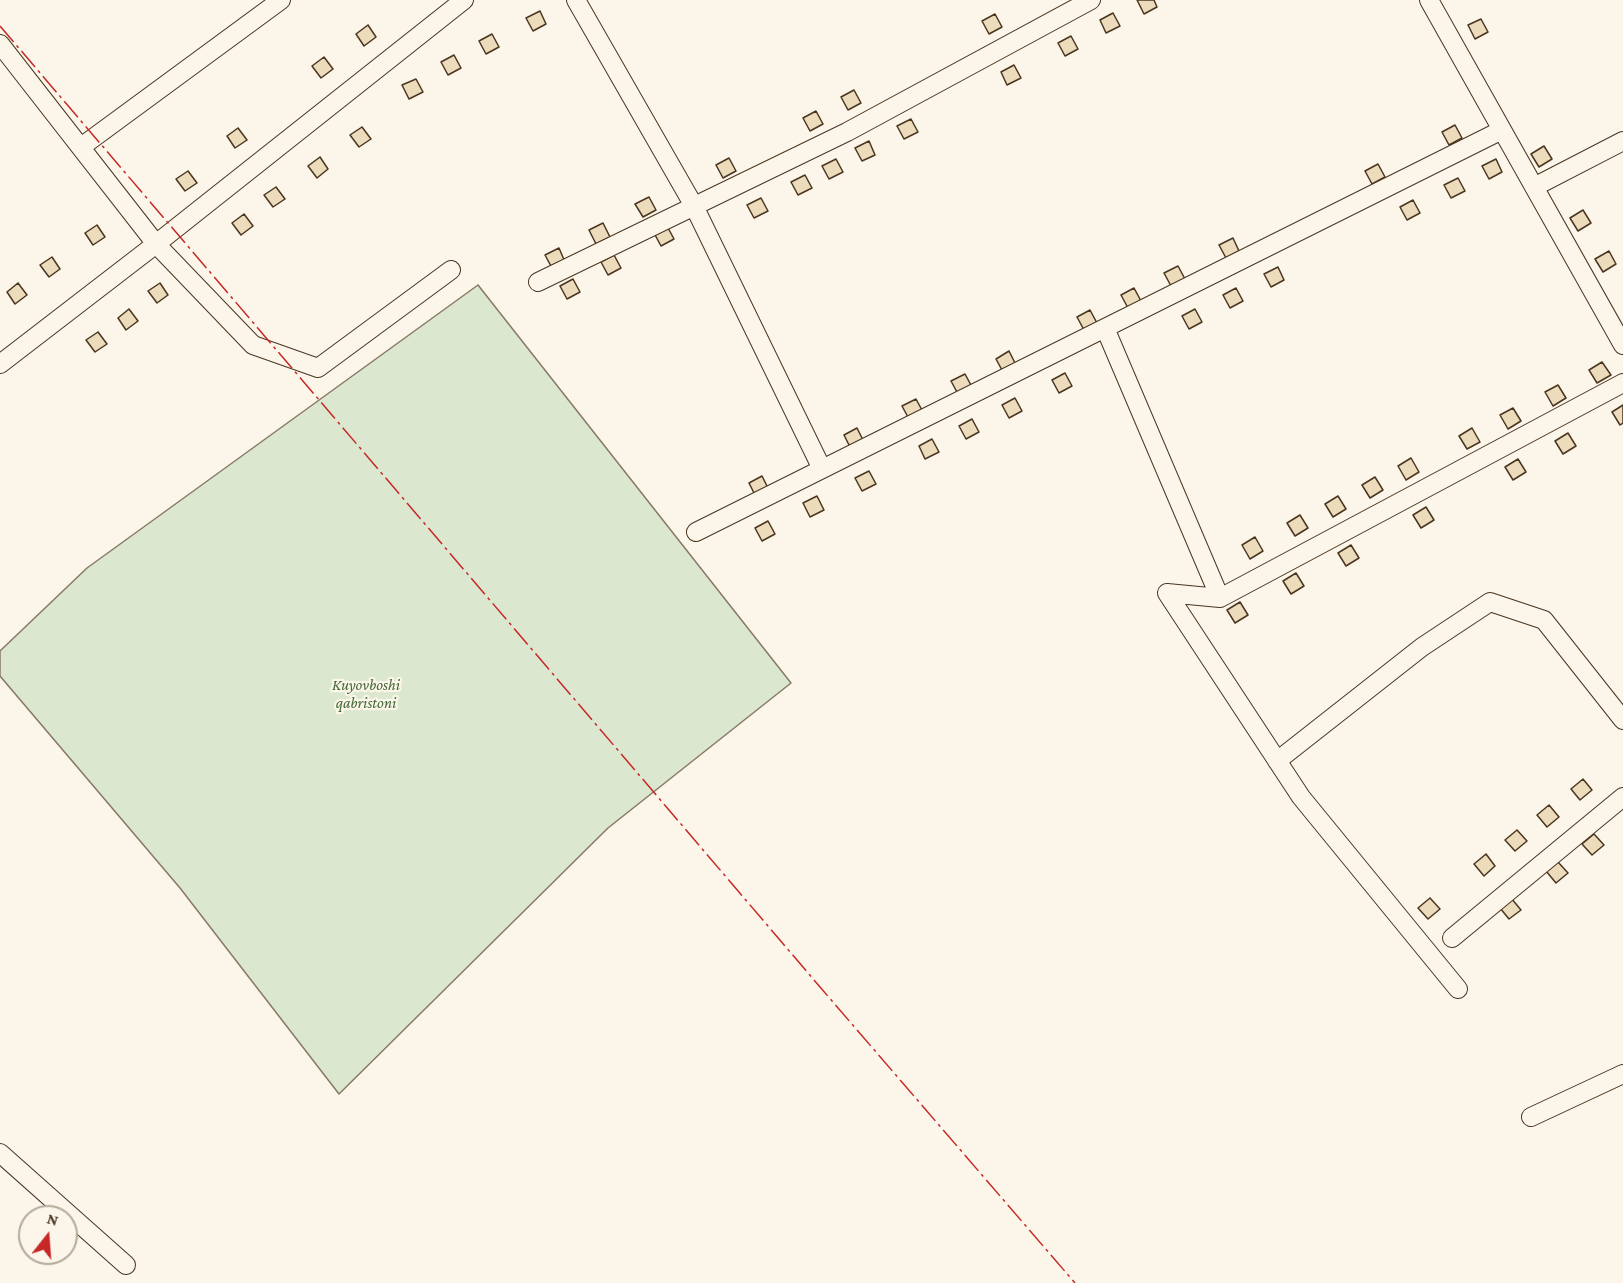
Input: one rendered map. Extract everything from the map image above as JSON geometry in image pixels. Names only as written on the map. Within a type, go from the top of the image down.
[{"type":"street","points":[[81,147],[281,0]]},
{"type":"street","points":[[0,364],[156,244],[464,0]]},
{"type":"street","points":[[576,0],[694,206],[822,469]]},
{"type":"street","points":[[538,282],[847,132],[1091,0]]},
{"type":"street","points":[[1429,0],[1623,345]]},
{"type":"street","points":[[0,44],[156,244],[253,345],[318,368],[451,270]]},
{"type":"street","points":[[696,532],[1502,130]]},
{"type":"street","points":[[1534,187],[1623,141]]},
{"type":"street","points":[[1105,328],[1220,598]]},
{"type":"street","points":[[1458,989],[1301,797],[1167,593],[1220,598],[1623,383]]},
{"type":"street","points":[[1277,761],[1422,647],[1490,602],[1544,620],[1623,720]]},
{"type":"street","points":[[1452,938],[1623,797]]},
{"type":"street","points":[[1531,1117],[1623,1074]]},
{"type":"street","points":[[0,1154],[126,1265]]},
{"type":"green space","name":"Kuyovboshi qabristoni","points":[[478,285],[791,683],[608,828],[339,1094],[180,888],[0,676],[0,651],[87,568]]},
{"type":"building","points":[[1137,0],[1154,0],[1157,7],[1144,14]]},
{"type":"building","points":[[540,11],[546,24],[533,31],[526,18]]},
{"type":"building","points":[[1113,13],[1120,26],[1106,33],[1100,20]]},
{"type":"building","points":[[995,14],[1002,27],[989,34],[982,21]]},
{"type":"building","points":[[1481,19],[1488,32],[1475,39],[1468,25]]},
{"type":"building","points":[[368,25],[376,37],[364,46],[356,34]]},
{"type":"building","points":[[492,34],[499,47],[486,54],[479,41]]},
{"type":"building","points":[[1071,36],[1078,49],[1065,56],[1058,43]]},
{"type":"building","points":[[454,55],[461,68],[448,75],[441,62]]},
{"type":"building","points":[[324,57],[333,69],[321,78],[312,66]]},
{"type":"building","points":[[1014,65],[1021,78],[1007,85],[1001,72]]},
{"type":"building","points":[[416,79],[423,92],[409,99],[402,85]]},
{"type":"building","points":[[854,90],[861,103],[848,110],[841,97]]},
{"type":"building","points":[[816,111],[823,124],[810,131],[803,118]]},
{"type":"building","points":[[911,119],[918,132],[904,139],[897,126]]},
{"type":"building","points":[[1455,125],[1462,138],[1449,145],[1442,132]]},
{"type":"building","points":[[362,127],[371,139],[359,147],[350,135]]},
{"type":"building","points":[[238,128],[247,140],[235,148],[227,136]]},
{"type":"building","points":[[869,141],[875,155],[862,161],[855,148]]},
{"type":"building","points":[[1544,146],[1552,159],[1539,167],[1531,154]]},
{"type":"building","points":[[320,157],[328,169],[317,178],[308,166]]},
{"type":"building","points":[[729,158],[736,171],[723,178],[716,165]]},
{"type":"building","points":[[836,159],[843,172],[829,179],[822,166]]},
{"type":"building","points":[[1496,159],[1502,172],[1489,179],[1482,166]]},
{"type":"building","points":[[1378,164],[1385,177],[1372,184],[1365,171]]},
{"type":"building","points":[[188,171],[197,183],[185,191],[176,179]]},
{"type":"building","points":[[805,175],[812,188],[798,195],[791,182]]},
{"type":"building","points":[[1458,178],[1465,191],[1451,198],[1444,185]]},
{"type":"building","points":[[276,187],[285,199],[273,207],[264,195]]},
{"type":"building","points":[[649,197],[656,210],[643,217],[635,204]]},
{"type":"building","points":[[761,198],[768,211],[754,218],[747,205]]},
{"type":"building","points":[[1413,200],[1420,213],[1407,220],[1400,207]]},
{"type":"building","points":[[1583,210],[1591,223],[1578,231],[1570,218]]},
{"type":"building","points":[[244,214],[253,226],[241,235],[232,223]]},
{"type":"building","points":[[603,223],[610,237],[596,244],[589,230]]},
{"type":"building","points":[[97,225],[105,237],[93,245],[85,233]]},
{"type":"building","points":[[667,226],[674,239],[661,246],[654,233]]},
{"type":"building","points":[[1233,238],[1239,251],[1226,258],[1219,245]]},
{"type":"building","points":[[559,248],[565,262],[552,268],[545,255]]},
{"type":"building","points":[[1609,251],[1616,264],[1603,272],[1595,259]]},
{"type":"building","points":[[614,255],[621,268],[608,275],[601,262]]},
{"type":"building","points":[[52,257],[60,269],[49,277],[40,265]]},
{"type":"building","points":[[1178,266],[1185,279],[1171,286],[1164,273]]},
{"type":"building","points":[[1278,267],[1284,280],[1271,287],[1264,274]]},
{"type":"building","points":[[573,279],[580,292],[567,299],[560,286]]},
{"type":"building","points":[[18,283],[27,295],[15,304],[7,292]]},
{"type":"building","points":[[160,283],[168,295],[157,303],[148,291]]},
{"type":"building","points":[[1134,288],[1141,301],[1128,308],[1121,295]]},
{"type":"building","points":[[1236,288],[1243,301],[1230,308],[1223,295]]},
{"type":"building","points":[[129,309],[138,321],[126,330],[118,318]]},
{"type":"building","points":[[1195,309],[1202,322],[1189,329],[1182,316]]},
{"type":"building","points":[[1090,310],[1097,323],[1084,330],[1077,317]]},
{"type":"building","points":[[98,332],[107,344],[95,352],[86,340]]},
{"type":"building","points":[[1009,351],[1016,365],[1003,372],[996,359]]},
{"type":"building","points":[[1602,362],[1611,375],[1597,383],[1589,370]]},
{"type":"building","points":[[1065,373],[1072,386],[1059,393],[1052,380]]},
{"type":"building","points":[[965,374],[972,387],[958,394],[951,381]]},
{"type":"building","points":[[1558,385],[1566,398],[1553,406],[1545,392]]},
{"type":"building","points":[[1015,398],[1022,411],[1009,418],[1002,405]]},
{"type":"building","points":[[916,399],[923,412],[909,419],[902,406]]},
{"type":"building","points":[[1623,405],[1623,423],[1620,425],[1612,412]]},
{"type":"building","points":[[1513,408],[1521,421],[1508,429],[1500,415]]},
{"type":"building","points":[[972,419],[979,432],[966,439],[959,426]]},
{"type":"building","points":[[857,428],[864,442],[851,449],[844,435]]},
{"type":"building","points":[[1472,428],[1480,442],[1467,449],[1459,436]]},
{"type":"building","points":[[1568,433],[1576,446],[1563,454],[1555,441]]},
{"type":"building","points":[[932,439],[939,452],[925,459],[919,446]]},
{"type":"building","points":[[1411,458],[1419,472],[1406,480],[1398,466]]},
{"type":"building","points":[[1518,459],[1526,472],[1513,480],[1505,467]]},
{"type":"building","points":[[869,471],[876,484],[862,491],[855,478]]},
{"type":"building","points":[[762,476],[769,490],[756,497],[749,483]]},
{"type":"building","points":[[1375,477],[1383,490],[1370,498],[1362,485]]},
{"type":"building","points":[[817,496],[824,510],[810,517],[803,503]]},
{"type":"building","points":[[1338,496],[1346,509],[1333,517],[1325,504]]},
{"type":"building","points":[[1426,507],[1434,520],[1421,528],[1413,515]]},
{"type":"building","points":[[1300,515],[1308,528],[1295,536],[1287,523]]},
{"type":"building","points":[[768,521],[775,534],[762,541],[755,528]]},
{"type":"building","points":[[1255,537],[1263,551],[1250,559],[1242,545]]},
{"type":"building","points":[[1351,545],[1359,558],[1346,566],[1338,553]]},
{"type":"building","points":[[1296,573],[1304,586],[1291,594],[1283,581]]},
{"type":"building","points":[[1240,602],[1248,615],[1235,623],[1227,610]]},
{"type":"building","points":[[1583,779],[1592,790],[1580,800],[1571,789]]},
{"type":"building","points":[[1549,805],[1559,817],[1547,827],[1537,815]]},
{"type":"building","points":[[1517,830],[1527,841],[1515,851],[1505,840]]},
{"type":"building","points":[[1594,834],[1604,845],[1592,855],[1582,844]]},
{"type":"building","points":[[1486,854],[1495,866],[1484,876],[1474,864]]},
{"type":"building","points":[[1558,862],[1568,873],[1556,883],[1546,871]]},
{"type":"building","points":[[1430,898],[1440,909],[1428,919],[1418,908]]},
{"type":"building","points":[[1511,898],[1521,910],[1509,919],[1500,908]]},
{"type":"power","points":[[0,26],[1075,1283]]}]
